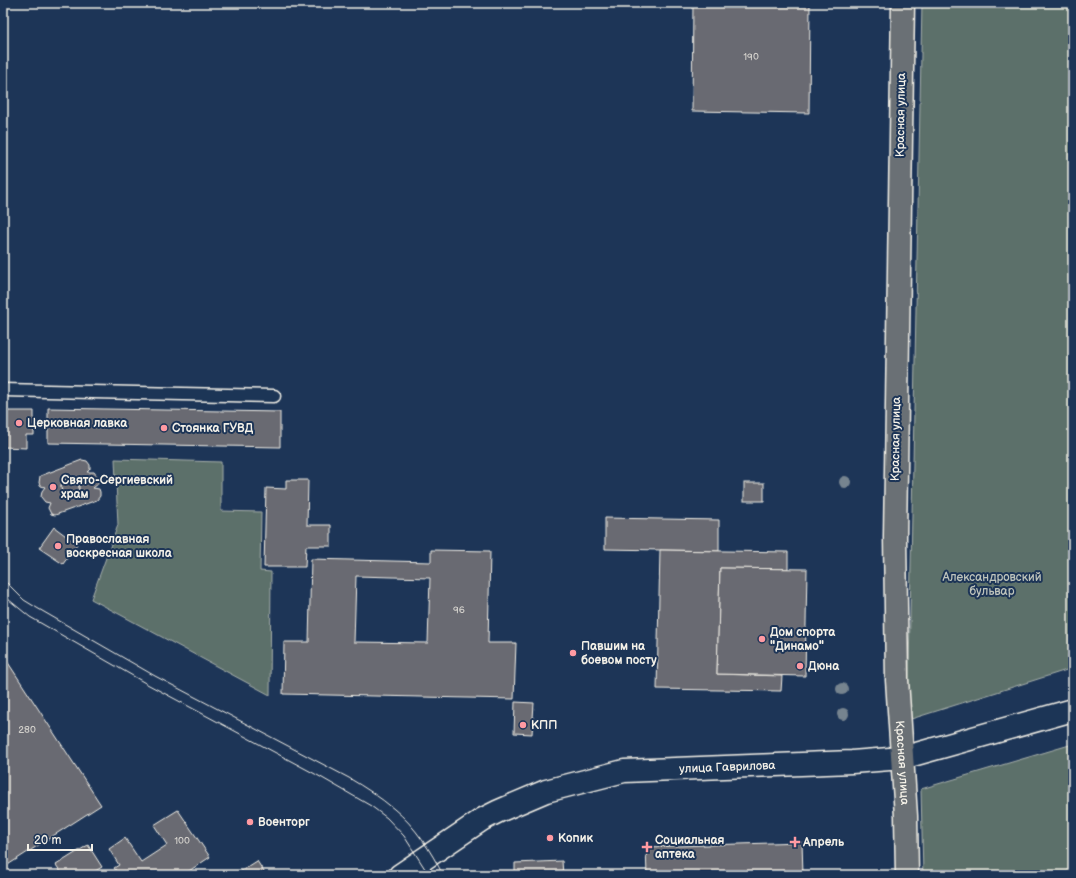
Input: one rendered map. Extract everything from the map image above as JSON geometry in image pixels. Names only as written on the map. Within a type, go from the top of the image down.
[{"type":"main road","name":"Красная улица","points":[[903,3],[894,537],[897,680],[906,816],[907,875]]},
{"type":"street","name":"улица Гаврилова","points":[[400,875],[483,819],[500,811],[546,791],[624,771],[852,762],[902,758],[1073,710]]},
{"type":"lane","points":[[3,390],[274,396]]},
{"type":"green space","name":"Александровский бульвар","points":[[922,3],[1073,3],[1073,668],[908,720]]},
{"type":"green space","points":[[115,459],[221,462],[221,511],[261,512],[260,571],[271,572],[270,695],[91,599],[118,525]]},
{"type":"green space","points":[[1073,744],[1073,875],[923,875],[921,789]]},
{"type":"building","points":[[693,3],[810,3],[809,113],[692,111]]},
{"type":"building","name":"Стоянка ГУВД","points":[[48,408],[280,412],[280,447],[48,443]]},
{"type":"building","name":"Церковная лавка","points":[[3,411],[34,411],[34,435],[26,435],[26,448],[3,447]]},
{"type":"building","name":"Свято-Сергиевский храм","points":[[82,460],[87,461],[90,465],[90,469],[87,472],[94,472],[99,480],[98,484],[93,488],[99,489],[100,496],[97,500],[55,515],[51,514],[48,508],[50,503],[45,502],[41,497],[42,491],[45,487],[41,486],[39,483],[40,476]],"holes":[[[70,478],[77,481],[79,489],[74,495],[68,496],[62,491],[61,485],[64,481]]]},
{"type":"building","points":[[70,478],[76,481],[79,487],[76,493],[70,496],[64,493],[61,487],[64,481]]},
{"type":"building","points":[[286,480],[308,480],[307,525],[331,525],[331,546],[306,546],[305,567],[264,567],[266,488],[286,489]]},
{"type":"building","points":[[744,483],[764,483],[764,501],[744,501]]},
{"type":"building","points":[[605,518],[719,520],[719,551],[605,549]]},
{"type":"building","name":"Православная воскресная школа","points":[[54,527],[77,544],[63,564],[39,548]]},
{"type":"building","points":[[431,550],[490,551],[488,643],[516,643],[514,699],[283,694],[284,642],[309,642],[311,559],[431,562]],"holes":[[[356,576],[430,578],[428,643],[354,642]]]},
{"type":"building","points":[[660,550],[788,552],[788,569],[720,568],[717,674],[782,676],[781,691],[657,689]]},
{"type":"building","name":"Дом спорта \"Динамо\"","points":[[720,568],[807,569],[805,676],[717,674]]},
{"type":"building","points":[[3,655],[101,805],[3,868]]},
{"type":"building","name":"КПП","points":[[515,702],[534,703],[532,734],[514,733]]},
{"type":"building","points":[[178,810],[210,857],[183,875],[119,875],[114,868],[119,865],[109,849],[125,838],[141,862],[167,845],[154,825]]},
{"type":"building","points":[[802,842],[803,875],[647,875],[646,847]]},
{"type":"building","points":[[88,845],[102,867],[89,875],[63,875],[56,865]]},
{"type":"building","points":[[257,861],[266,875],[235,875]]},
{"type":"building","points":[[562,861],[563,875],[515,875],[515,863]]},
{"type":"tram line","points":[[3,579],[24,600],[37,608],[155,676],[349,778],[372,792],[402,816],[416,831],[428,848],[443,875]]},
{"type":"tram line","points":[[3,595],[30,617],[147,684],[317,775],[371,806],[387,818],[404,836],[429,875]]},
{"type":"place","name":"Церковная лавка","points":[[19,423]]},
{"type":"place","name":"Стоянка ГУВД","points":[[164,428]]},
{"type":"place","name":"Свято-Сергиевский храм","points":[[53,487]]},
{"type":"place","name":"Православная воскресная школа","points":[[58,546]]},
{"type":"place","name":"Дом спорта \"Динамо\"","points":[[762,639]]},
{"type":"place","name":"Павшим на боевом посту","points":[[573,653]]},
{"type":"place","name":"Дюна","points":[[800,666]]},
{"type":"place","name":"КПП","points":[[523,725]]},
{"type":"place","name":"Военторг","points":[[250,822]]},
{"type":"place","name":"Копик","points":[[550,838]]},
{"type":"place","name":"Апрель","points":[[795,842]]},
{"type":"place","name":"Социальная аптека","points":[[647,847]]}]
